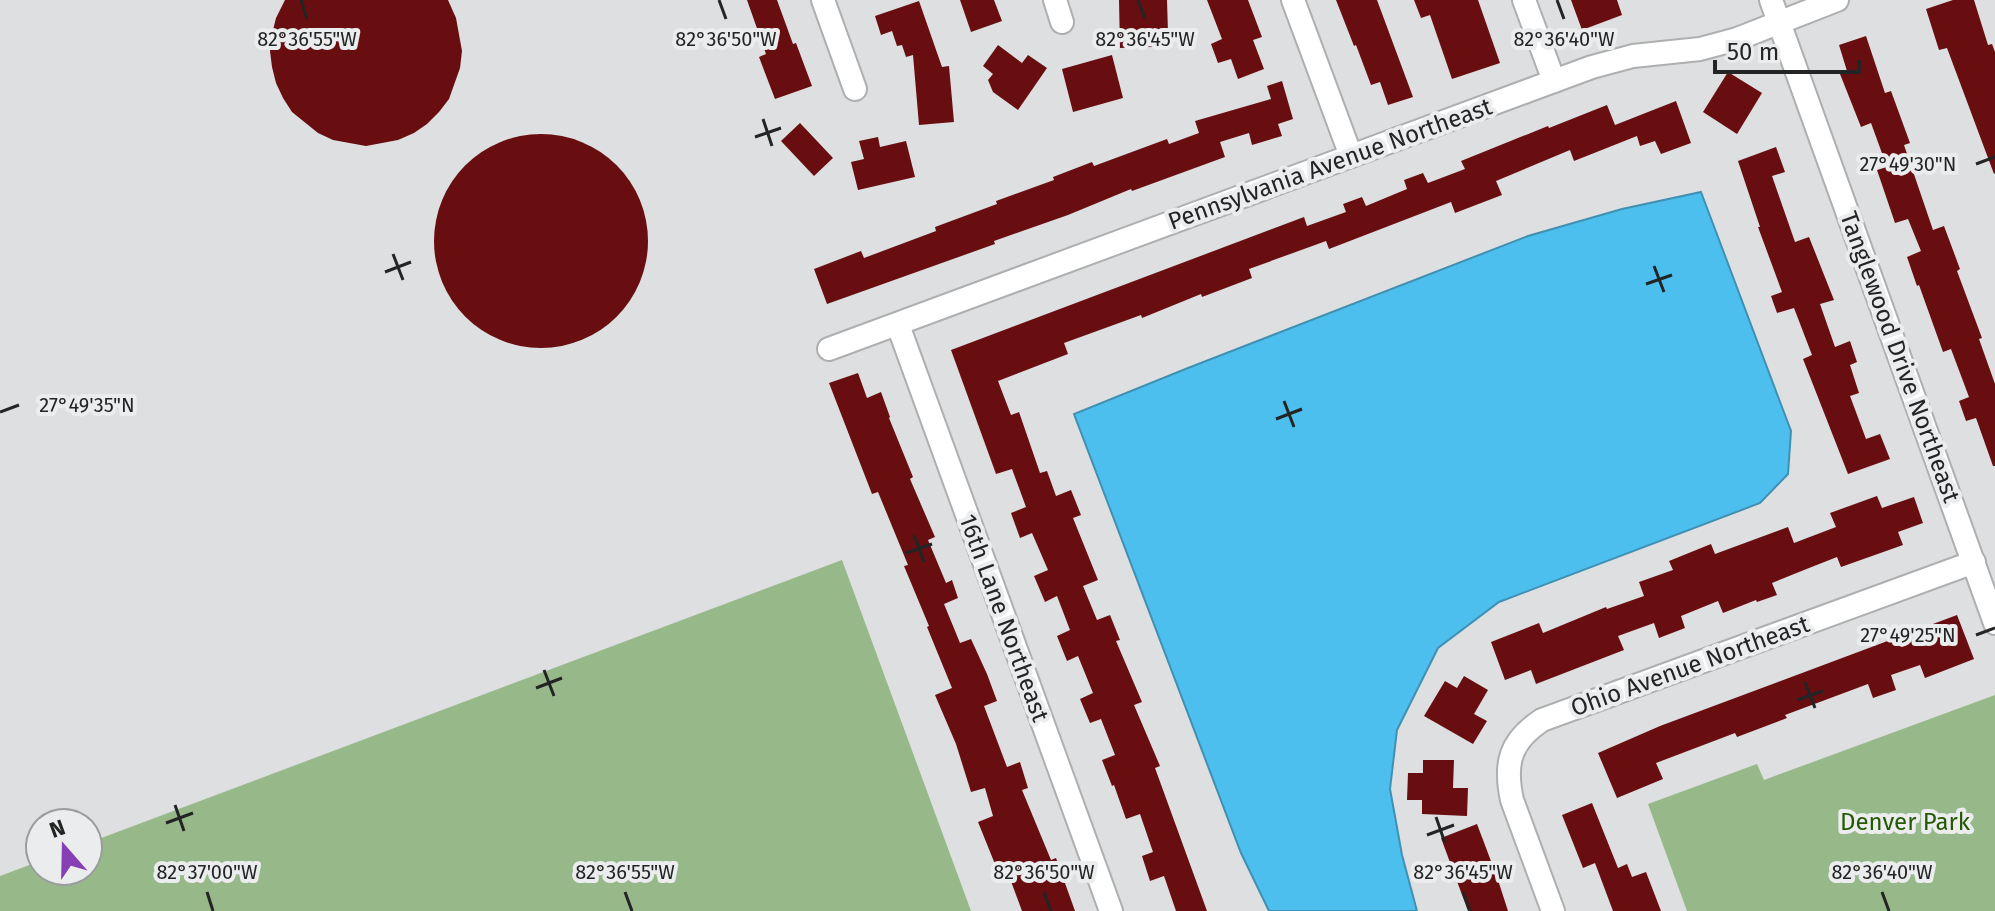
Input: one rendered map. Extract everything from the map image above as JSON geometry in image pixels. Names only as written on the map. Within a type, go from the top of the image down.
[{"type":"street","points":[[823,0],[855,89]]},
{"type":"street","points":[[1055,0],[1062,22]]},
{"type":"street","points":[[1293,0],[1351,156]]},
{"type":"street","points":[[1524,0],[1554,81]]},
{"type":"street","name":"Tanglewood Drive Northeast","points":[[1771,0],[1995,623]]},
{"type":"street","name":"Pennsylvania Avenue Northeast","points":[[829,349],[1592,67],[1633,56],[1700,49],[1737,39],[1837,0]]},
{"type":"street","name":"16th Lane Northeast","points":[[898,325],[1111,911]]},
{"type":"street","name":"Ohio Avenue Northeast","points":[[1553,911],[1512,800],[1509,783],[1508,767],[1513,753],[1528,730],[1542,720],[1974,562]]},
{"type":"green space","points":[[842,560],[971,911],[0,911],[0,876],[24,867],[24,887],[104,887],[104,837]]},
{"type":"green space","name":"Denver Park","points":[[1995,695],[1995,911],[1687,911],[1648,804],[1757,764],[1764,780]]},
{"type":"water","points":[[1701,192],[1791,431],[1788,474],[1760,503],[1499,602],[1438,648],[1397,730],[1390,789],[1402,855],[1417,911],[1269,911],[1241,853],[1074,414],[1528,236],[1622,209]]},
{"type":"building","points":[[285,0],[448,0],[456,18],[462,51],[460,68],[449,99],[427,124],[398,140],[366,146],[333,140],[318,133],[292,112],[276,83],[272,67],[272,34]]},
{"type":"building","points":[[747,0],[777,0],[812,86],[775,99],[759,57],[766,54]]},
{"type":"building","points":[[960,0],[994,0],[1002,21],[971,32]]},
{"type":"building","points":[[1119,0],[1167,0],[1168,33],[1152,33],[1152,47],[1120,48]]},
{"type":"building","points":[[1207,0],[1248,0],[1262,37],[1253,40],[1264,69],[1238,79],[1231,59],[1218,63],[1211,44],[1222,39]]},
{"type":"building","points":[[1336,0],[1377,0],[1413,97],[1388,105],[1380,82],[1371,85]]},
{"type":"building","points":[[1414,0],[1478,0],[1500,63],[1452,79],[1430,15],[1421,18]]},
{"type":"building","points":[[1571,0],[1617,0],[1622,15],[1582,30]]},
{"type":"building","points":[[1953,0],[1974,0],[1988,45],[1992,44],[1995,52],[1994,174],[1947,48],[1939,50],[1926,9]]},
{"type":"building","points":[[919,1],[942,67],[949,66],[954,122],[919,125],[913,55],[906,57],[902,45],[897,46],[892,31],[881,35],[875,16]]},
{"type":"building","points":[[1866,36],[1885,93],[1891,91],[1910,143],[1904,145],[1933,230],[1944,226],[1982,338],[1979,339],[1995,384],[1995,466],[1976,418],[1966,421],[1959,401],[1969,397],[1951,349],[1943,352],[1917,286],[1907,257],[1921,251],[1908,219],[1895,223],[1877,170],[1887,167],[1871,123],[1861,127],[1840,74],[1847,71],[1839,45]]},
{"type":"building","points":[[998,45],[1022,63],[1028,55],[1047,68],[1018,110],[993,92],[988,80],[993,74],[983,66]]},
{"type":"building","points":[[1112,55],[1123,98],[1073,112],[1062,69]]},
{"type":"building","points":[[1728,72],[1762,93],[1737,134],[1703,112]]},
{"type":"building","points":[[1282,81],[1293,119],[1278,124],[1282,136],[1252,145],[1249,133],[1220,142],[1225,157],[1131,189],[994,241],[995,244],[827,304],[814,269],[861,251],[864,258],[936,231],[935,227],[997,204],[996,201],[1092,162],[1094,166],[1167,139],[1169,144],[1199,133],[1195,121],[1271,99],[1267,86]]},
{"type":"building","points":[[1676,101],[1691,143],[1661,154],[1655,141],[1640,146],[1637,136],[1574,161],[1570,150],[1496,181],[1502,195],[1455,213],[1451,202],[1329,249],[1326,241],[1249,269],[1252,278],[1064,343],[1068,354],[998,381],[1011,415],[1019,412],[1040,473],[1047,471],[1056,496],[1071,490],[1081,515],[1073,518],[1098,580],[1083,586],[1097,620],[1110,615],[1120,640],[1116,641],[1142,702],[1134,705],[1160,766],[1155,768],[1207,911],[1176,911],[1164,876],[1150,881],[1142,856],[1153,852],[1140,814],[1126,819],[1102,760],[1115,755],[1101,719],[1090,723],[1080,699],[1093,693],[1078,656],[1067,661],[1057,636],[1070,630],[1057,596],[1045,602],[1034,576],[1048,570],[1032,533],[1020,538],[1011,513],[1026,507],[1012,469],[996,474],[951,350],[1304,217],[1307,226],[1346,212],[1343,204],[1362,197],[1366,206],[1407,189],[1404,180],[1423,173],[1428,183],[1465,169],[1461,161],[1607,105],[1615,125]]},
{"type":"building","points":[[800,123],[833,158],[814,176],[781,141]]},
{"type":"building","points":[[541,134],[582,142],[617,165],[640,200],[648,241],[640,282],[617,317],[582,340],[541,348],[500,340],[465,317],[442,282],[434,241],[442,200],[465,165],[500,142]]},
{"type":"building","points":[[878,137],[880,147],[906,141],[915,177],[858,190],[851,162],[864,159],[859,141]]},
{"type":"building","points":[[1776,147],[1785,172],[1772,176],[1795,242],[1809,237],[1834,300],[1820,304],[1835,347],[1850,341],[1857,362],[1850,365],[1859,393],[1850,396],[1866,439],[1880,434],[1890,459],[1848,474],[1803,359],[1812,355],[1794,308],[1777,313],[1771,296],[1782,292],[1738,161]]},
{"type":"building","points":[[858,373],[867,398],[881,392],[913,477],[910,479],[935,537],[928,540],[946,583],[952,580],[958,598],[944,604],[960,643],[971,639],[987,674],[997,701],[984,706],[1007,767],[1020,762],[1028,788],[1022,790],[1051,860],[1056,858],[1075,911],[1022,911],[1005,865],[997,869],[978,822],[993,816],[985,788],[971,792],[956,744],[935,695],[952,688],[904,566],[908,565],[878,492],[872,494],[829,383]]},
{"type":"building","points":[[1877,496],[1882,508],[1914,497],[1923,523],[1898,532],[1903,545],[1841,567],[1837,557],[1772,583],[1777,595],[1723,613],[1718,601],[1681,616],[1685,628],[1659,638],[1654,623],[1618,636],[1624,650],[1536,684],[1531,670],[1505,680],[1491,642],[1539,623],[1543,633],[1606,607],[1644,596],[1639,582],[1673,570],[1669,561],[1711,544],[1715,554],[1788,527],[1794,543],[1836,527],[1830,513]]},
{"type":"building","points":[[1957,615],[1974,659],[1925,678],[1920,665],[1891,675],[1896,690],[1873,698],[1868,684],[1737,737],[1735,733],[1656,763],[1663,779],[1617,798],[1598,753],[1660,726]]},
{"type":"building","points":[[1464,676],[1488,690],[1474,714],[1487,721],[1473,744],[1424,716],[1445,681],[1457,688]]},
{"type":"building","points":[[1423,760],[1454,760],[1453,788],[1468,788],[1467,816],[1422,814],[1422,800],[1407,800],[1408,773],[1423,773]]},
{"type":"building","points":[[1592,803],[1618,868],[1627,864],[1632,877],[1646,872],[1661,911],[1613,911],[1595,863],[1583,868],[1562,815]]},
{"type":"building","points":[[1477,824],[1508,911],[1468,911],[1441,838]]}]
